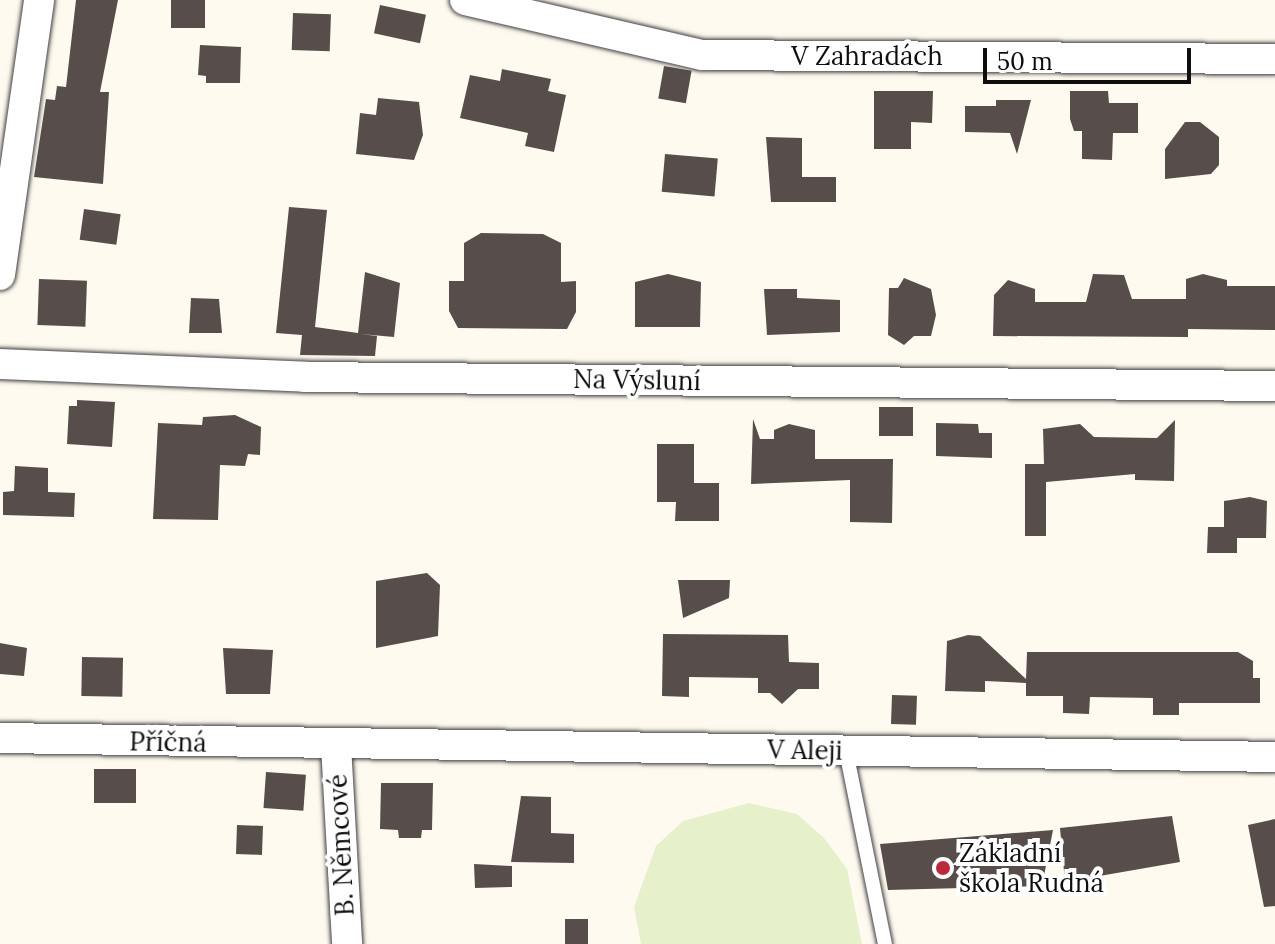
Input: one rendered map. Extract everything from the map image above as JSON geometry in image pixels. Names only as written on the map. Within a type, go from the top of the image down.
[{"type":"street","points":[[0,275],[39,0]]},
{"type":"street","name":"V Zahradách","points":[[465,0],[510,4],[702,55],[1275,59]]},
{"type":"street","name":"Na Výsluní","points":[[0,364],[304,377],[1275,386]]},
{"type":"street","name":"Příčná","points":[[0,738],[336,745]]},
{"type":"street","name":"V Aleji","points":[[336,745],[1275,757]]},
{"type":"street","name":"B. Němcové","points":[[336,745],[347,944]]},
{"type":"lane","points":[[846,751],[885,944]]},
{"type":"green space","points":[[749,803],[797,814],[824,838],[847,869],[862,944],[641,944],[634,907],[656,846],[683,821]]},
{"type":"building","points":[[76,0],[118,0],[100,92],[109,92],[103,184],[34,177],[46,99],[55,100],[57,86],[66,87]]},
{"type":"building","points":[[171,0],[205,0],[205,28],[171,28]]},
{"type":"building","points":[[380,5],[426,15],[420,43],[374,33]]},
{"type":"building","points":[[293,13],[331,14],[330,51],[292,50]]},
{"type":"building","points":[[200,45],[241,47],[240,83],[206,83],[206,76],[198,75]]},
{"type":"building","points":[[664,66],[692,71],[686,103],[658,98]]},
{"type":"building","points":[[502,69],[551,79],[548,91],[566,95],[554,152],[525,146],[528,133],[460,118],[470,75],[500,81]]},
{"type":"building","points":[[874,91],[933,91],[932,123],[911,122],[911,149],[874,149]]},
{"type":"building","points":[[1070,91],[1108,91],[1109,103],[1138,103],[1138,133],[1113,133],[1112,160],[1082,159],[1082,131],[1074,131],[1070,119]]},
{"type":"building","points":[[378,98],[419,102],[423,135],[414,160],[356,154],[360,113],[376,115]]},
{"type":"building","points":[[996,100],[1031,100],[1017,154],[1010,133],[965,132],[965,106],[996,106]]},
{"type":"building","points":[[1185,122],[1200,122],[1219,137],[1219,165],[1211,174],[1165,179],[1165,149]]},
{"type":"building","points":[[766,137],[802,138],[802,177],[836,177],[836,202],[771,202]]},
{"type":"building","points":[[665,154],[718,159],[714,196],[662,192]]},
{"type":"building","points":[[289,207],[327,210],[315,327],[358,333],[365,272],[400,283],[394,337],[361,334],[377,336],[375,356],[300,355],[302,335],[276,333]]},
{"type":"building","points":[[84,209],[121,214],[116,245],[80,240]]},
{"type":"building","points":[[481,233],[543,234],[561,243],[561,282],[576,281],[576,312],[567,329],[458,328],[449,311],[449,281],[464,281],[464,243]]},
{"type":"building","points":[[668,274],[701,282],[700,327],[635,327],[635,282]]},
{"type":"building","points":[[1093,274],[1124,275],[1132,299],[1186,299],[1186,279],[1203,274],[1227,280],[1227,286],[1275,286],[1275,330],[1188,329],[1188,337],[993,336],[994,295],[1008,280],[1035,289],[1035,302],[1086,302]]},
{"type":"building","points":[[904,278],[931,289],[936,315],[931,336],[914,336],[904,345],[888,335],[889,288],[898,288]]},
{"type":"building","points":[[39,279],[87,281],[85,327],[37,325]]},
{"type":"building","points":[[764,289],[797,289],[797,298],[840,300],[840,332],[767,335]]},
{"type":"building","points":[[191,298],[219,299],[222,333],[189,333]]},
{"type":"building","points":[[77,400],[115,402],[112,447],[67,444],[69,406],[77,406]]},
{"type":"building","points":[[879,407],[913,407],[913,436],[879,436]]},
{"type":"building","points":[[235,415],[261,427],[260,455],[248,454],[245,466],[220,465],[218,520],[153,519],[158,423],[202,425],[203,417]]},
{"type":"building","points":[[753,419],[760,439],[774,439],[774,430],[789,424],[815,430],[815,459],[893,459],[892,523],[850,522],[850,480],[751,484]]},
{"type":"building","points":[[1175,420],[1174,481],[1135,480],[1135,474],[1046,482],[1046,536],[1025,536],[1025,464],[1044,464],[1043,429],[1080,424],[1094,437],[1157,438]]},
{"type":"building","points":[[936,423],[978,424],[979,433],[992,433],[992,458],[936,456]]},
{"type":"building","points":[[657,444],[694,444],[694,483],[719,483],[719,521],[675,521],[676,502],[657,502]]},
{"type":"building","points":[[15,466],[48,468],[48,492],[75,493],[74,517],[3,515],[3,492],[14,491]]},
{"type":"building","points":[[1250,497],[1267,501],[1266,538],[1237,538],[1237,553],[1207,553],[1208,527],[1224,527],[1224,501]]},
{"type":"building","points":[[427,573],[440,585],[438,636],[376,648],[376,581]]},
{"type":"building","points":[[678,580],[730,580],[729,598],[683,618]]},
{"type":"building","points":[[663,634],[788,635],[789,662],[819,663],[819,689],[798,689],[782,704],[770,693],[758,693],[758,678],[689,677],[689,697],[662,696]]},
{"type":"building","points":[[968,635],[980,636],[1026,679],[1027,652],[1238,652],[1253,661],[1253,678],[1260,678],[1260,703],[1179,703],[1179,715],[1153,715],[1153,698],[1090,697],[1089,714],[1063,713],[1063,696],[1026,696],[1026,683],[985,681],[985,692],[945,691],[947,641]]},
{"type":"building","points":[[0,643],[27,648],[24,676],[0,674]]},
{"type":"building","points":[[223,648],[273,650],[270,694],[226,694]]},
{"type":"building","points":[[82,657],[123,658],[122,697],[81,696]]},
{"type":"building","points":[[892,695],[917,696],[916,725],[891,724]]},
{"type":"building","points":[[94,769],[136,769],[136,803],[94,803]]},
{"type":"building","points":[[266,772],[306,775],[303,811],[263,808]]},
{"type":"building","points":[[381,783],[433,783],[432,830],[422,830],[421,838],[399,838],[398,830],[380,829]]},
{"type":"building","points":[[521,796],[551,797],[551,833],[574,834],[574,863],[511,862]]},
{"type":"building","points":[[1172,816],[1180,862],[1065,882],[1060,828]]},
{"type":"building","points":[[1275,819],[1275,906],[1264,907],[1248,825]]},
{"type":"building","points":[[237,825],[263,826],[262,855],[236,854]]},
{"type":"building","points":[[1053,830],[1042,886],[888,890],[880,844]]},
{"type":"building","points":[[474,864],[512,866],[512,887],[475,888]]},
{"type":"building","points":[[565,919],[588,919],[588,944],[565,944]]},
{"type":"place","name":"Základní škola Rudná","points":[[943,868]]}]
